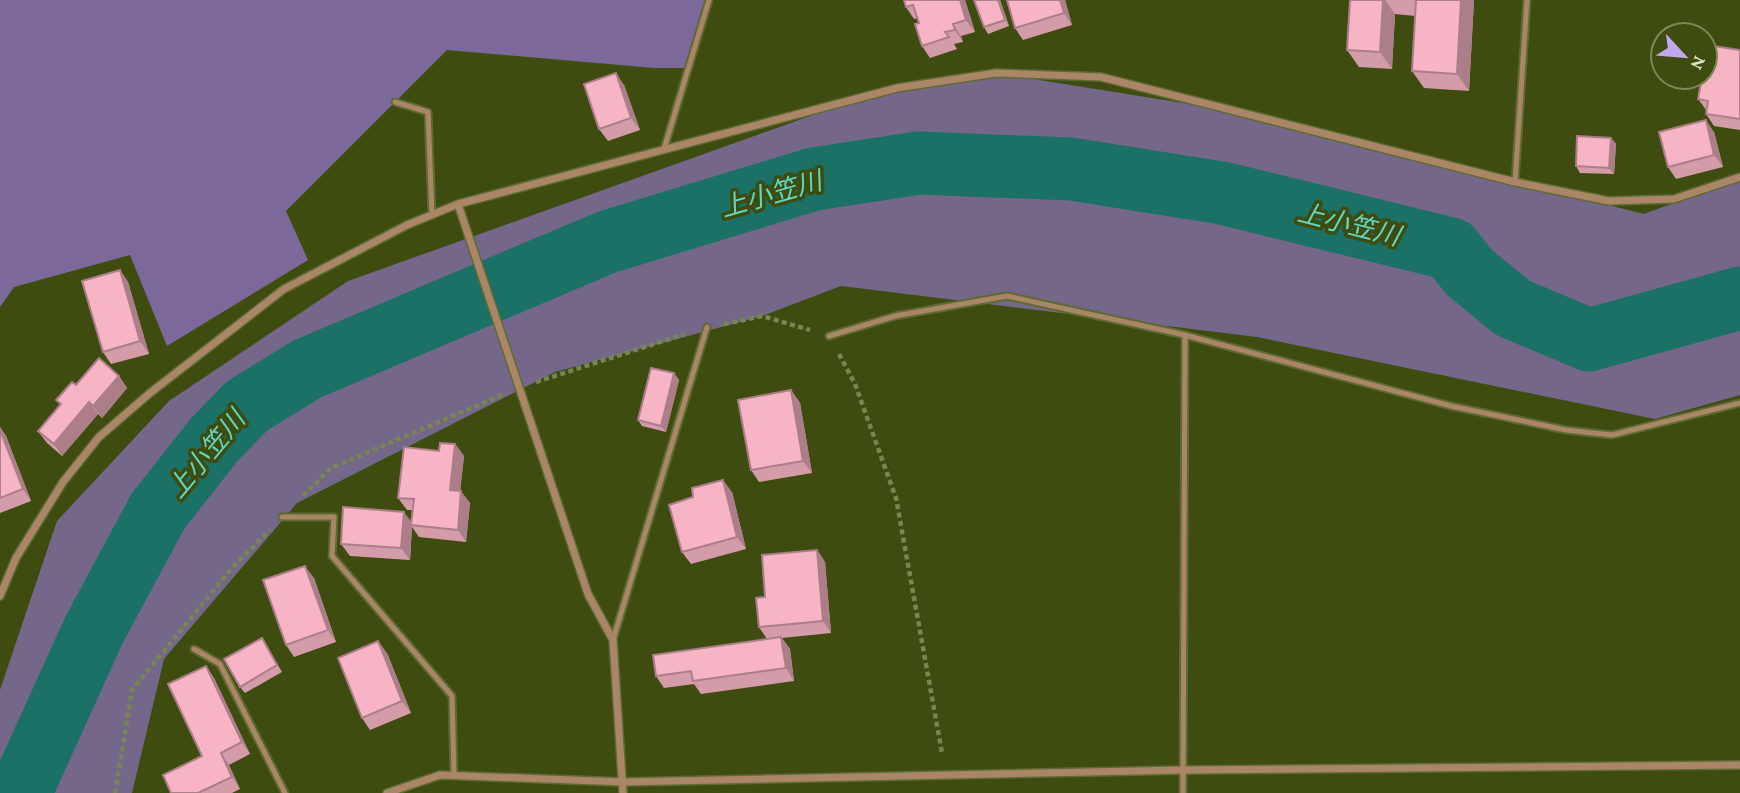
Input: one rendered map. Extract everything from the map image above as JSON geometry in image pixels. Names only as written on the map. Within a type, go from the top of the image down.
[{"type":"street","points":[[0,596],[16,558],[63,482],[99,437],[150,393],[284,289],[407,225],[458,204],[897,88],[996,74],[1101,77],[1514,182],[1609,201],[1674,199],[1740,177]]},
{"type":"street","points":[[458,204],[588,594],[613,640],[623,793]]},
{"type":"street","points":[[387,793],[440,775],[623,782],[1183,770],[1740,765]]},
{"type":"lane","points":[[664,149],[709,0]]},
{"type":"lane","points":[[1514,182],[1527,0]]},
{"type":"lane","points":[[395,102],[428,112],[432,215]]},
{"type":"lane","points":[[829,336],[895,316],[1007,296],[1185,335],[1451,407],[1566,430],[1612,435],[1740,403]]},
{"type":"lane","points":[[613,640],[707,327]]},
{"type":"lane","points":[[1183,793],[1185,335]]},
{"type":"lane","points":[[282,517],[334,517],[332,556],[452,696],[454,775]]},
{"type":"lane","points":[[194,649],[220,664],[285,793]]},
{"type":"shaded area","points":[[0,0],[709,0],[689,68],[654,68],[447,50],[286,211],[308,260],[167,346],[130,255],[14,287],[0,307]]},
{"type":"shaded area","points":[[996,73],[1233,111],[1644,214],[1740,178],[1740,395],[1655,419],[1257,337],[841,286],[762,316],[555,372],[297,503],[164,659],[132,793],[0,793],[0,690],[57,521],[169,401],[348,281],[869,95]]},
{"type":"building","points":[[904,0],[960,0],[966,20],[953,24],[955,30],[945,32],[949,37],[922,46],[915,24],[919,23],[913,5],[906,7]]},
{"type":"building","points":[[974,0],[998,0],[1005,20],[984,27]]},
{"type":"building","points":[[1007,0],[1060,0],[1064,13],[1015,28]]},
{"type":"building","points":[[1350,0],[1383,0],[1380,52],[1347,50]]},
{"type":"building","points":[[1416,0],[1461,0],[1457,74],[1412,71]]},
{"type":"building","points":[[1719,47],[1740,50],[1740,119],[1706,114],[1708,101],[1698,99],[1699,91],[1719,91]]},
{"type":"building","points":[[616,73],[631,118],[599,129],[584,84]]},
{"type":"building","points":[[1706,120],[1714,155],[1668,167],[1659,132]]},
{"type":"building","points":[[1577,136],[1611,138],[1609,168],[1576,166]]},
{"type":"building","points":[[120,270],[140,341],[103,352],[82,281]]},
{"type":"building","points":[[99,358],[119,376],[93,406],[89,402],[54,444],[38,431],[61,404],[56,400],[72,382],[76,385]]},
{"type":"building","points":[[651,368],[674,373],[661,426],[638,420]]},
{"type":"building","points":[[791,390],[803,461],[751,470],[738,400]]},
{"type":"building","points":[[0,430],[23,489],[0,498]]},
{"type":"building","points":[[440,443],[455,444],[450,490],[461,491],[458,530],[411,525],[414,499],[398,498],[404,447],[439,451]]},
{"type":"building","points":[[723,480],[737,537],[682,552],[669,505],[693,497],[692,488]]},
{"type":"building","points":[[343,507],[404,512],[401,548],[341,544]]},
{"type":"building","points":[[817,550],[823,621],[759,627],[756,598],[765,597],[762,555]]},
{"type":"building","points":[[305,566],[328,630],[286,645],[263,580]]},
{"type":"building","points":[[781,637],[786,668],[693,681],[691,671],[656,676],[653,655]]},
{"type":"building","points":[[262,638],[277,665],[240,687],[224,659]]},
{"type":"building","points":[[378,641],[402,701],[362,718],[338,658]]},
{"type":"building","points":[[206,666],[242,742],[221,753],[232,777],[198,793],[171,793],[163,775],[202,756],[168,684]]},
{"type":"waterway","name":"上小笠川","points":[[20,793],[94,630],[158,511],[214,440],[247,406],[307,369],[607,242],[814,179],[919,163],[1071,169],[1222,193],[1451,249],[1469,272],[1513,308],[1589,340],[1740,298]]}]
